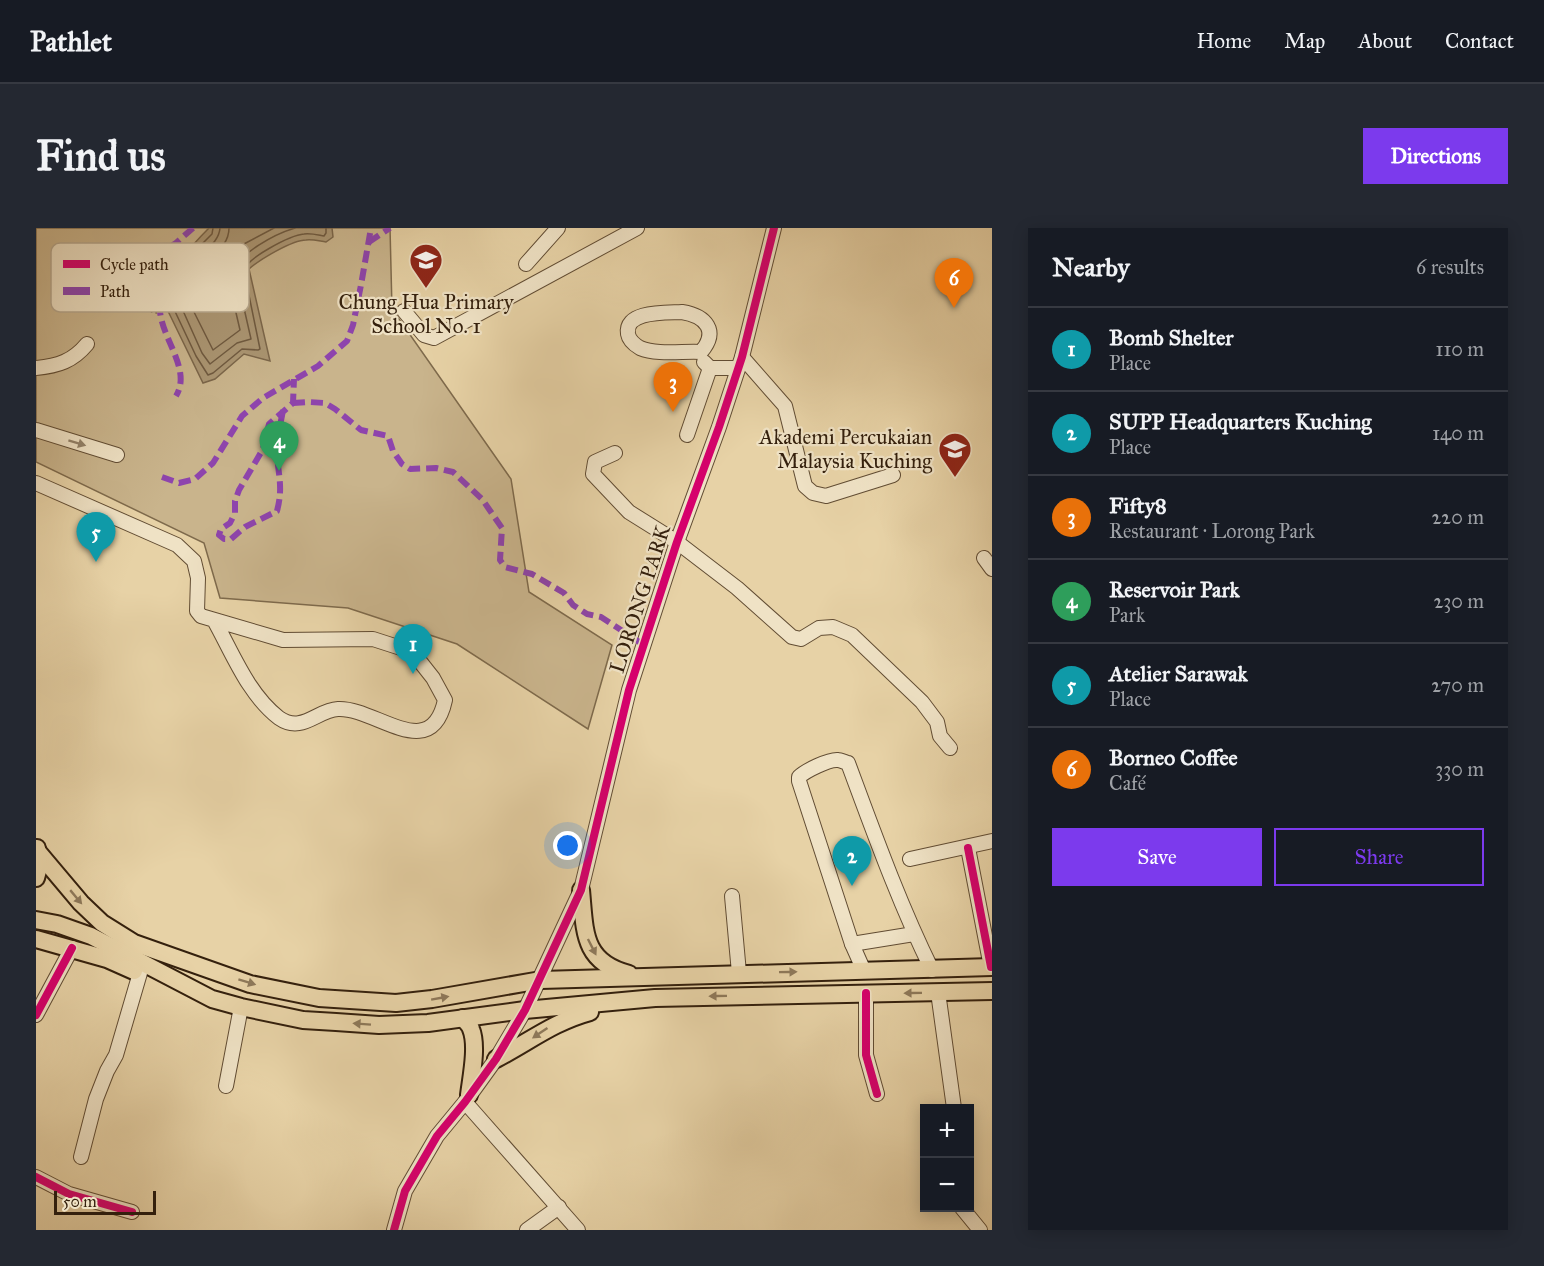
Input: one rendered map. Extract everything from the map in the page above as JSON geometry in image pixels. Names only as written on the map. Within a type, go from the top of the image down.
[{"type":"main road","points":[[37,848],[88,910],[102,923],[134,943],[250,984],[281,992],[348,1001],[396,1003],[541,980],[991,967]]},
{"type":"main road","points":[[36,878],[39,867],[37,848]]},
{"type":"main road","points":[[581,890],[585,931],[591,949],[600,962],[617,971],[639,977]]},
{"type":"main road","points":[[36,920],[57,924],[91,936],[212,999],[303,1020],[380,1025],[428,1023],[655,998],[992,991]]},
{"type":"main road","points":[[36,939],[107,959],[140,974],[184,986]]},
{"type":"main road","points":[[496,1059],[570,1017],[655,998]]},
{"type":"main road","points":[[463,1018],[471,1029],[473,1041],[472,1069],[467,1099]]},
{"type":"street","points":[[526,264],[558,228]]},
{"type":"street","points":[[404,311],[423,335],[434,338],[637,228]]},
{"type":"street","name":"LORONG PARK","points":[[394,1230],[405,1191],[437,1136],[496,1059],[525,1011],[581,890],[629,690],[677,542],[740,363],[774,228]]},
{"type":"street","points":[[651,313],[696,314],[707,324],[709,337],[708,343],[700,352],[650,351],[637,347],[628,338],[628,329],[632,322],[651,313]]},
{"type":"street","points":[[36,368],[58,364],[77,356],[87,344]]},
{"type":"street","points":[[700,352],[710,368]]},
{"type":"street","points":[[710,368],[740,363],[785,406],[806,486],[813,493],[826,496],[893,475]]},
{"type":"street","points":[[687,435],[710,368]]},
{"type":"street","points":[[36,430],[117,455]]},
{"type":"street","points":[[615,453],[595,462],[593,474],[629,512],[677,542],[737,588],[792,638],[801,639],[819,628],[833,627],[852,635],[922,702],[937,722],[940,736],[950,748]]},
{"type":"street","points":[[36,483],[177,544],[194,561],[198,578],[197,610],[201,616],[283,640],[373,639],[407,650],[418,659],[433,678],[445,700],[439,719],[422,731],[402,730],[346,709],[324,711],[309,722],[297,723],[282,720],[257,698],[214,620]]},
{"type":"street","points":[[864,971],[852,944],[799,782],[799,777],[803,773],[839,759],[848,763],[914,934],[932,970]]},
{"type":"street","points":[[910,859],[992,841]]},
{"type":"street","points":[[968,848],[991,967]]},
{"type":"street","points":[[732,896],[739,973]]},
{"type":"street","points":[[852,944],[914,934]]},
{"type":"street","points":[[36,1015],[72,948]]},
{"type":"street","points":[[81,1157],[96,1099],[107,1071],[117,1055],[140,974]]},
{"type":"street","points":[[938,992],[953,1104]]},
{"type":"street","points":[[866,993],[866,1055],[877,1094]]},
{"type":"street","points":[[226,1086],[241,1007]]},
{"type":"street","points":[[467,1099],[578,1230]]},
{"type":"street","points":[[36,1177],[69,1194],[132,1212]]},
{"type":"street","points":[[527,1230],[559,1208]]},
{"type":"street","points":[[965,1212],[980,1230]]},
{"type":"path","points":[[154,312],[160,313]]},
{"type":"shaded area","points":[[36,228],[390,228],[392,309],[511,479],[529,592],[612,645],[588,729],[457,644],[348,608],[220,598],[204,543],[36,462]]},
{"type":"water","points":[[209,228],[332,228],[333,237],[326,242],[308,240],[293,243],[249,269],[249,243],[195,243]]},
{"type":"water","points":[[249,269],[270,361],[244,354],[215,379],[203,383],[168,312],[249,312]]},
{"type":"marked path","points":[[176,243],[193,228]]},
{"type":"marked path","points":[[162,477],[179,483],[195,479],[213,463],[242,416],[263,398],[318,366],[347,341],[353,325],[371,228]]},
{"type":"marked path","points":[[369,242],[390,228]]},
{"type":"marked path","points":[[160,312],[181,376],[176,396]]},
{"type":"marked path","points":[[283,410],[282,415],[278,434],[277,443],[280,486],[277,511],[245,527],[231,539],[224,539],[219,535],[221,529],[230,523],[235,513],[235,501],[239,490],[263,449],[269,424],[293,403],[294,379]]},
{"type":"marked path","points":[[293,403],[325,403],[361,430],[388,436],[393,451],[402,464],[410,469],[436,468],[453,472],[482,499],[502,528],[500,560],[505,567],[532,574],[564,593],[573,605],[587,614],[601,617],[644,645]]},
{"type":"cycle path","points":[[394,1230],[405,1191],[437,1136],[496,1059],[525,1010],[581,890],[629,690],[677,542],[742,357],[774,228]]},
{"type":"cycle path","points":[[968,848],[991,967]]},
{"type":"cycle path","points":[[36,1015],[72,948]]},
{"type":"cycle path","points":[[866,993],[866,1055],[877,1094]]},
{"type":"cycle path","points":[[36,1177],[69,1194],[132,1212]]},
{"type":"place","name":"Chung Hua Primary School No. 1","points":[[426,289]]},
{"type":"place","name":"Borneo Coffee","points":[[954,308]]},
{"type":"place","name":"Fifty8","points":[[673,412]]},
{"type":"place","name":"Reservoir Park","points":[[279,471]]},
{"type":"place","name":"Akademi Percukaian Malaysia Kuching","points":[[955,478]]},
{"type":"place","name":"Atelier Sarawak","points":[[96,562]]},
{"type":"place","name":"Bomb Shelter","points":[[413,674]]},
{"type":"place","name":"SUPP Headquarters Kuching","points":[[852,886]]}]
